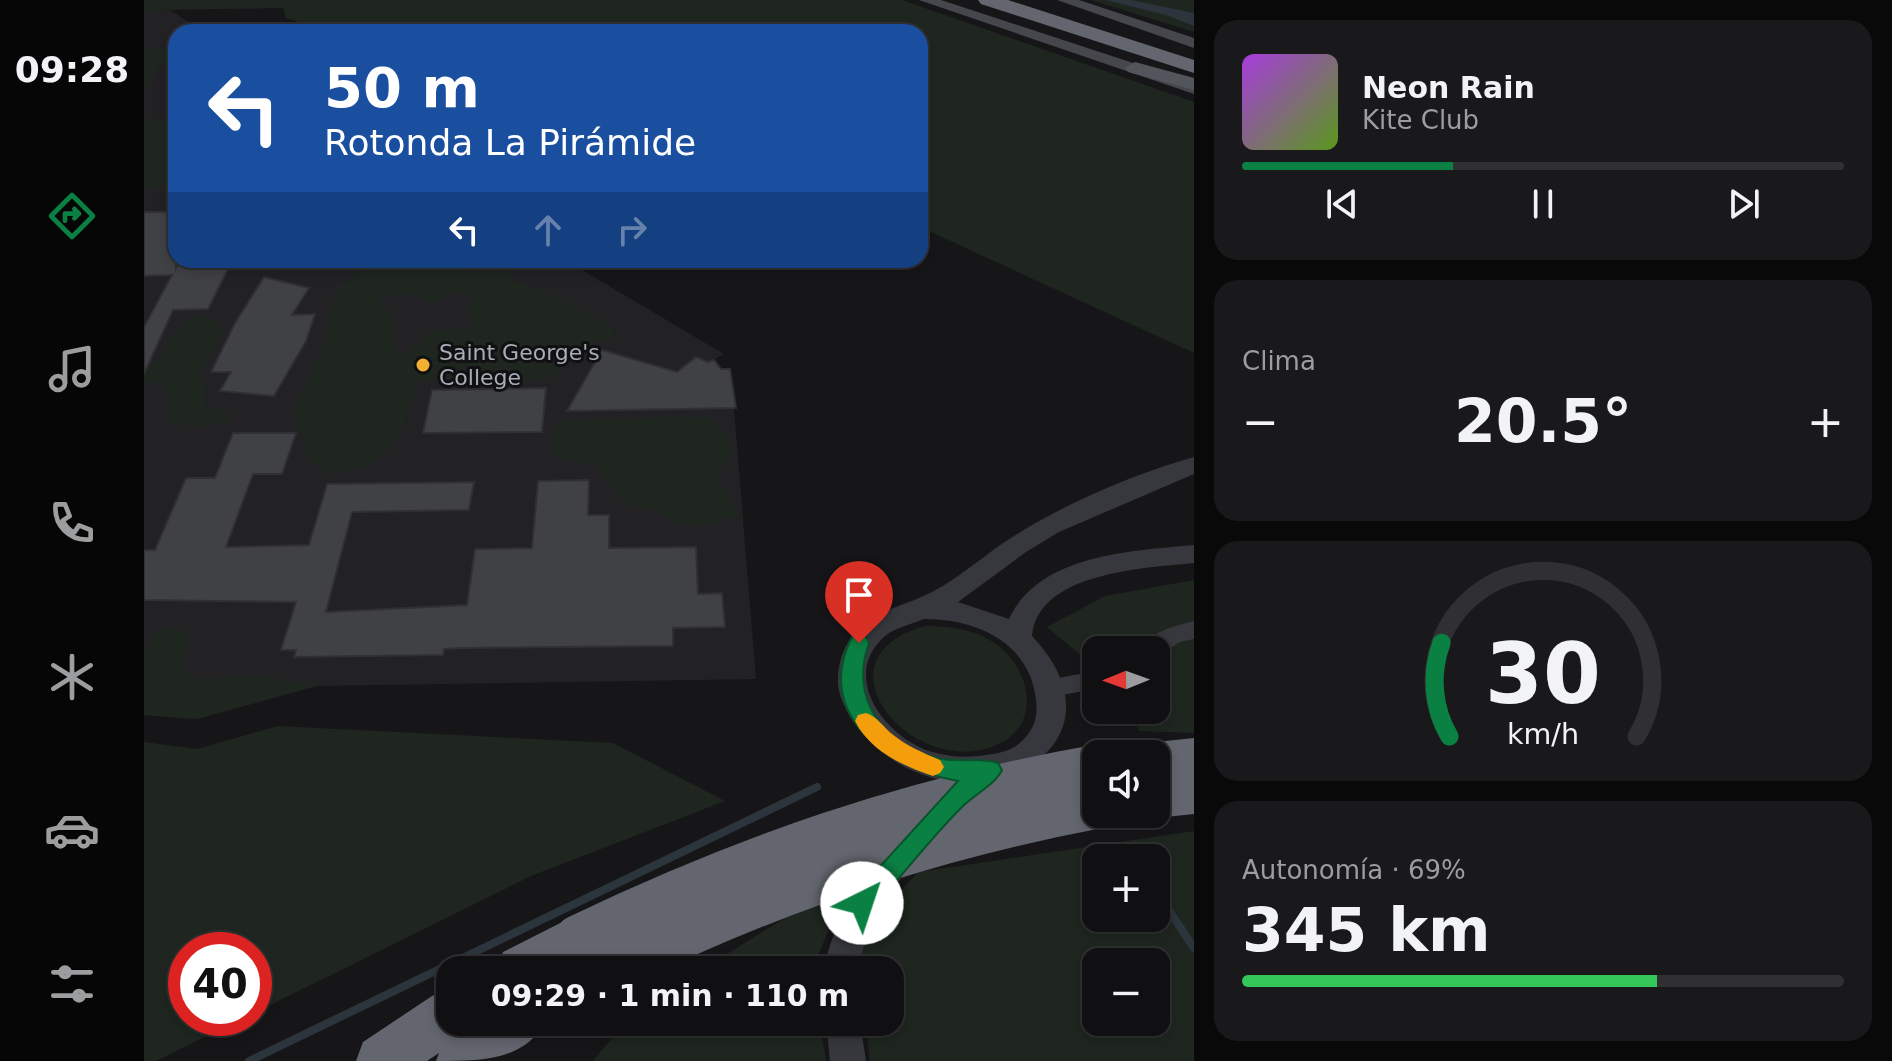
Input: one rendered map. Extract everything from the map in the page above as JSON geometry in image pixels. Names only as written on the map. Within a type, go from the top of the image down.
[{"type":"highway","points":[[988,0],[1194,67]]},
{"type":"highway","points":[[1017,0],[1194,57]]},
{"type":"highway","points":[[1035,0],[1095,24]]},
{"type":"highway","points":[[1170,760],[1194,757]]},
{"type":"highway","points":[[594,954],[707,877],[832,830],[955,795],[1082,771]]},
{"type":"highway","points":[[1170,797],[1194,794]]},
{"type":"highway","points":[[594,954],[719,917],[862,862],[977,830],[1082,809]]},
{"type":"highway","points":[[382,1061],[436,1024]]},
{"type":"highway","points":[[462,1061],[499,1036]]},
{"type":"main road","points":[[926,0],[1194,86]]},
{"type":"main road","points":[[949,0],[1052,40]]},
{"type":"main road","points":[[1064,0],[1194,43]]},
{"type":"street","points":[[922,609],[958,590],[1030,537],[1117,495],[1194,465]]},
{"type":"street","points":[[1019,640],[1024,613],[1030,604],[1071,577],[1123,562],[1194,554]]},
{"type":"street","points":[[922,609],[942,609],[973,615],[1002,627],[1019,640],[1033,654],[1050,688],[1052,710],[1047,730],[1034,748],[1015,762],[991,770],[960,772],[934,767],[906,756],[883,740],[865,720],[854,699],[851,664],[859,643],[875,626],[897,615],[922,609]]},
{"type":"street","points":[[1170,638],[1194,630]]},
{"type":"street","points":[[1050,688],[1082,682]]},
{"type":"street","points":[[843,956],[848,932],[862,903],[965,788],[991,770]]},
{"type":"street","points":[[845,1036],[848,1061]]},
{"type":"shaded area","points":[[144,0],[902,0],[1194,102],[1194,353],[928,231],[928,24],[318,24],[286,18],[283,8],[144,10]]},
{"type":"shaded area","points":[[1091,0],[1194,0],[1194,32]]},
{"type":"shaded area","points":[[1106,0],[1130,0],[1194,13],[1194,26],[1166,15]]},
{"type":"shaded area","name":"Saint George's College","points":[[144,10],[170,10],[192,24],[168,24],[168,268],[579,268],[724,354],[688,373],[731,372],[756,679],[316,686],[197,719],[144,715]]},
{"type":"shaded area","points":[[144,48],[168,48],[168,55],[144,89]]},
{"type":"shaded area","points":[[168,118],[168,186],[144,186],[144,119]]},
{"type":"shaded area","points":[[371,268],[469,268],[477,273],[489,268],[503,268],[518,282],[558,297],[611,326],[613,338],[587,348],[554,378],[420,380],[399,434],[382,456],[369,464],[326,474],[304,454],[302,435],[293,414],[323,346],[337,288]],"holes":[[[458,291],[476,301],[466,307],[473,329],[432,332],[402,358],[394,344],[393,317],[377,295],[411,294],[433,304]]]},
{"type":"shaded area","points":[[201,315],[221,323],[221,334],[198,377],[205,383],[204,406],[227,410],[229,421],[209,426],[171,425],[164,415],[171,407],[169,395],[161,384],[144,381],[144,366],[158,361],[180,327]]},
{"type":"shaded area","points":[[713,418],[734,450],[716,478],[741,515],[691,527],[652,510],[625,504],[599,468],[551,454],[559,420]]},
{"type":"shaded area","points":[[1194,580],[1194,733],[1139,731],[1136,724],[1170,724],[1170,636],[1082,636],[1082,656],[1047,627],[1105,596]]},
{"type":"shaded area","points":[[925,626],[953,628],[988,639],[1018,668],[1027,698],[1026,712],[1020,726],[1010,737],[994,746],[962,752],[932,746],[905,731],[885,710],[874,687],[876,663],[892,642]]},
{"type":"shaded area","points":[[179,628],[190,637],[181,669],[198,679],[270,677],[316,686],[197,719],[144,715],[144,650],[158,632]]},
{"type":"shaded area","points":[[278,726],[613,743],[725,801],[531,876],[272,1004],[272,932],[168,932],[168,1036],[207,1036],[156,1061],[144,1061],[144,742],[197,749]]},
{"type":"shaded area","points":[[1194,831],[1194,1061],[870,1061],[867,1036],[904,1036],[904,956],[861,956],[860,936],[918,872],[1082,848],[1082,932],[1170,932],[1170,844],[1106,844]]},
{"type":"shaded area","points":[[851,877],[818,956],[724,956]]},
{"type":"shaded area","points":[[614,1036],[822,1036],[826,1061],[593,1061]]},
{"type":"building","points":[[144,212],[168,212],[168,268],[228,269],[208,309],[173,310],[144,374],[144,327],[172,275],[144,276]]},
{"type":"building","points":[[264,277],[309,288],[292,315],[315,314],[306,341],[274,396],[220,391],[231,372],[211,372],[235,323]]},
{"type":"building","points":[[602,350],[677,372],[696,357],[708,362],[714,360],[721,369],[730,369],[736,408],[567,411]]},
{"type":"building","points":[[546,388],[542,432],[423,433],[432,390]]},
{"type":"building","points":[[233,433],[296,433],[282,474],[253,474],[226,547],[309,545],[327,484],[474,482],[469,510],[352,512],[326,612],[467,605],[475,549],[532,548],[538,481],[589,480],[588,515],[609,515],[609,548],[696,547],[698,594],[722,593],[725,627],[673,628],[673,646],[463,648],[444,649],[443,655],[294,657],[296,650],[281,650],[296,602],[144,600],[144,550],[155,550],[186,478],[215,478]]},
{"type":"waterway","points":[[249,1061],[817,787]]},
{"type":"waterway","points":[[1170,912],[1194,948]]},
{"type":"slow traffic","points":[[866,721],[883,740],[906,756],[933,767]]},
{"type":"place","name":"Saint George's College","points":[[423,365]]},
{"type":"route","points":[[859,643],[851,664],[851,688],[865,720],[883,740],[906,756],[934,767],[960,772],[991,770],[965,788],[862,903]]}]
